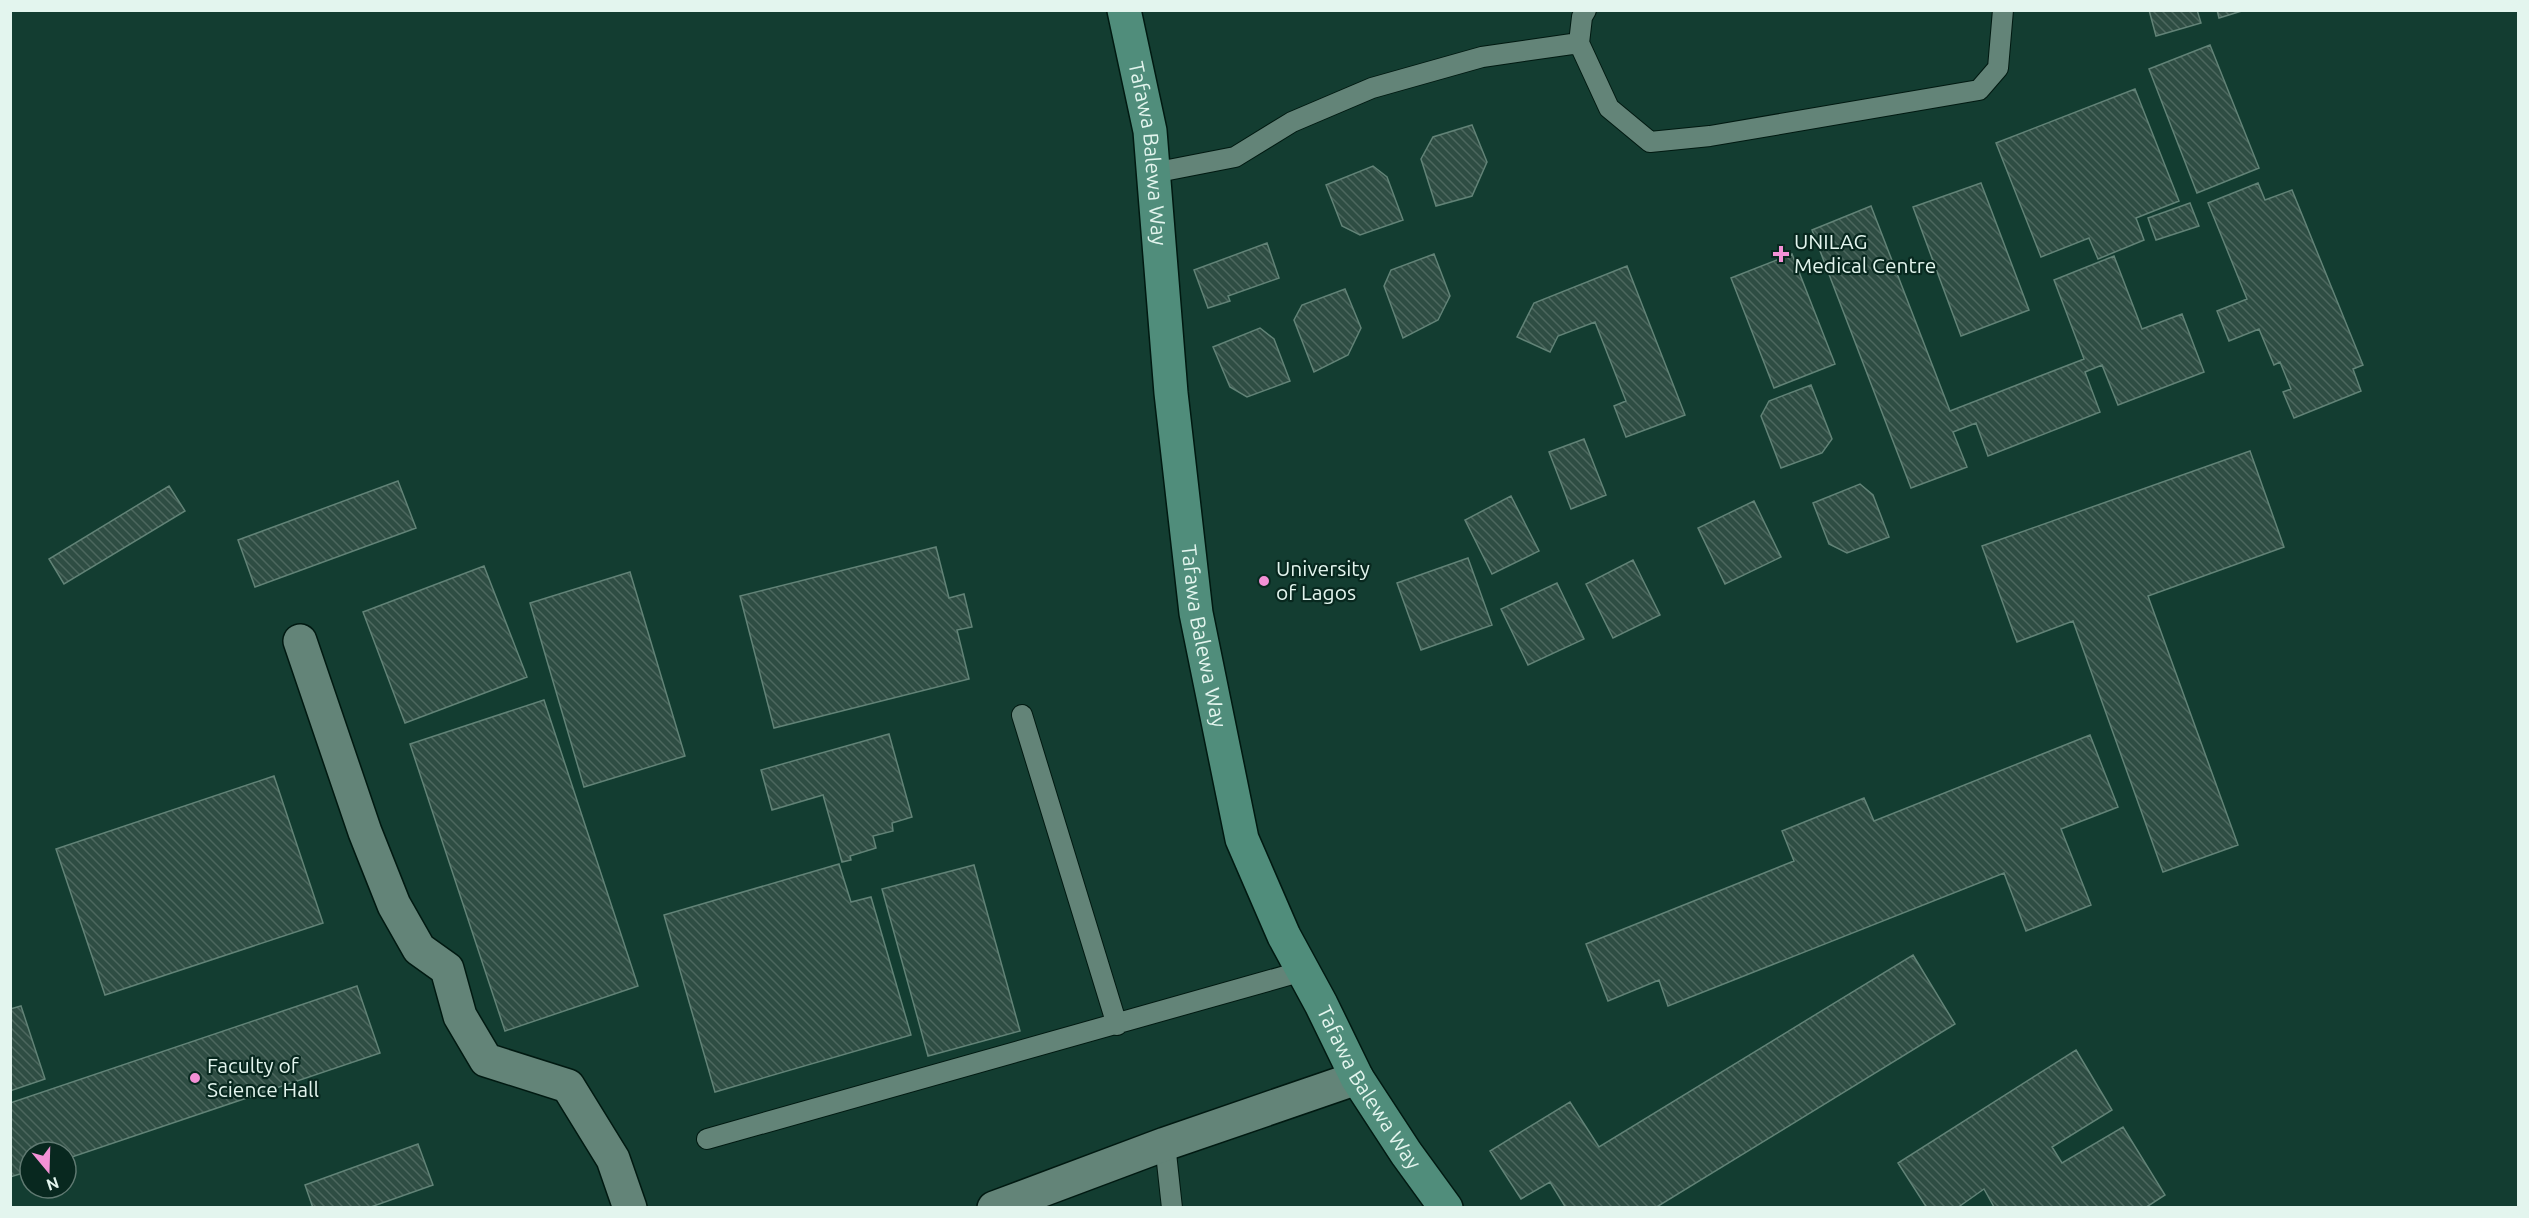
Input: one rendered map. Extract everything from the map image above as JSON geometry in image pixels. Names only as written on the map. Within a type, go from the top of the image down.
[{"type":"street","name":"Tafawa Balewa Way","points":[[1124,10],[1150,131],[1172,393],[1196,613],[1242,839],[1284,936],[1357,1078],[1406,1153],[1446,1208]]},
{"type":"street","points":[[300,640],[365,832],[394,905],[419,949],[447,969],[460,1017],[486,1060],[568,1086],[613,1159],[630,1208]]},
{"type":"street","points":[[994,1208],[1166,1144],[1357,1078]]},
{"type":"lane","points":[[1586,10],[1582,17],[1580,44],[1609,108],[1650,142],[1710,136],[1979,90],[1998,68],[2003,10]]},
{"type":"lane","points":[[1153,173],[1235,157],[1292,122],[1372,88],[1482,57],[1580,44]]},
{"type":"lane","points":[[1022,715],[1117,1024]]},
{"type":"lane","points":[[707,1139],[1303,971]]},
{"type":"lane","points":[[1166,1144],[1172,1208]]},
{"type":"shaded area","name":"University of Lagos","points":[[10,11],[2518,11],[2518,1207],[11,1207]]},
{"type":"building","points":[[2149,10],[2197,10],[2201,23],[2156,36]]},
{"type":"building","points":[[2217,10],[2245,10],[2219,18]]},
{"type":"building","points":[[2210,45],[2259,168],[2197,193],[2149,69]]},
{"type":"building","points":[[2135,89],[2179,201],[2136,218],[2144,240],[2098,259],[2089,238],[2041,257],[1996,143]]},
{"type":"building","points":[[1472,125],[1487,162],[1472,196],[1436,206],[1421,159],[1433,137]]},
{"type":"building","points":[[1373,166],[1387,177],[1403,220],[1360,235],[1342,226],[1326,185]]},
{"type":"building","points":[[1981,183],[2029,310],[1961,336],[1913,207]]},
{"type":"building","points":[[2258,183],[2265,200],[2292,190],[2363,365],[2353,369],[2361,391],[2294,418],[2283,392],[2291,389],[2280,362],[2274,365],[2259,329],[2229,341],[2217,311],[2247,299],[2208,203]]},
{"type":"building","points":[[2190,203],[2199,226],[2156,240],[2148,218]]},
{"type":"building","points":[[1871,206],[1950,411],[2084,359],[2054,280],[2114,256],[2142,329],[2182,314],[2204,372],[2118,405],[2102,365],[2085,372],[2100,412],[1988,456],[1976,423],[1953,432],[1967,467],[1911,488],[1812,230]]},
{"type":"building","points":[[1267,243],[1279,278],[1228,296],[1230,301],[1208,308],[1194,270]]},
{"type":"building","points":[[1434,254],[1450,296],[1438,320],[1403,338],[1384,286],[1391,270]]},
{"type":"building","points":[[1792,254],[1835,364],[1774,388],[1731,278]]},
{"type":"building","points":[[1627,266],[1685,415],[1626,437],[1614,406],[1626,401],[1595,322],[1558,336],[1550,352],[1517,337],[1534,303]]},
{"type":"building","points":[[1345,289],[1361,328],[1348,355],[1314,372],[1294,320],[1302,305]]},
{"type":"building","points":[[1260,328],[1274,339],[1290,381],[1247,397],[1230,387],[1213,347]]},
{"type":"building","points":[[1811,385],[1832,439],[1822,453],[1781,468],[1761,416],[1769,401]]},
{"type":"building","points":[[1584,439],[1606,495],[1571,509],[1549,452]]},
{"type":"building","points":[[2250,451],[2284,547],[2148,596],[2238,845],[2163,872],[2073,621],[2017,642],[1982,546]]},
{"type":"building","points":[[398,481],[416,528],[255,587],[238,540]]},
{"type":"building","points":[[1860,484],[1873,495],[1889,537],[1847,553],[1829,544],[1813,503]]},
{"type":"building","points":[[169,486],[185,511],[64,584],[49,559]]},
{"type":"building","points":[[1511,496],[1539,551],[1492,574],[1465,520]]},
{"type":"building","points":[[1754,501],[1781,557],[1725,584],[1698,528]]},
{"type":"building","points":[[936,547],[949,598],[964,594],[972,627],[957,630],[969,679],[774,728],[740,596]]},
{"type":"building","points":[[1468,558],[1492,625],[1421,650],[1397,583]]},
{"type":"building","points":[[1633,560],[1660,615],[1613,638],[1586,584]]},
{"type":"building","points":[[484,566],[527,677],[405,723],[363,612]]},
{"type":"building","points":[[630,572],[685,756],[584,787],[530,603]]},
{"type":"building","points":[[1557,583],[1584,639],[1528,665],[1501,609]]},
{"type":"building","points":[[544,700],[638,986],[505,1031],[410,744]]},
{"type":"building","points":[[889,734],[912,817],[892,823],[893,831],[873,836],[876,848],[850,856],[851,860],[842,862],[823,795],[772,810],[761,770]]},
{"type":"building","points":[[2090,735],[2118,807],[2061,829],[2091,905],[2026,931],[2004,873],[1668,1006],[1659,980],[1608,1001],[1586,944],[1794,861],[1782,831],[1864,798],[1874,821]]},
{"type":"building","points":[[274,776],[323,923],[105,995],[56,849]]},
{"type":"building","points":[[839,864],[851,902],[871,897],[911,1035],[715,1092],[664,915]]},
{"type":"building","points":[[974,865],[1020,1031],[928,1056],[882,889]]},
{"type":"building","points":[[1913,955],[1955,1024],[1655,1208],[1566,1208],[1550,1182],[1521,1199],[1490,1151],[1570,1102],[1599,1147]]},
{"type":"building","name":"Faculty of Science Hall","points":[[357,986],[380,1053],[78,1155],[78,1140],[18,1140],[18,1175],[10,1177],[10,1103]]},
{"type":"building","points":[[21,1006],[45,1079],[10,1091],[10,1009]]},
{"type":"building","points":[[2076,1050],[2112,1110],[2052,1147],[2062,1163],[2123,1127],[2165,1195],[2145,1208],[1993,1208],[1984,1189],[1957,1208],[1927,1208],[1898,1163]]},
{"type":"building","points":[[418,1144],[433,1185],[368,1208],[313,1208],[305,1185]]},
{"type":"place","name":"UNILAG Medical Centre","points":[[1781,254]]},
{"type":"place","name":"University of Lagos","points":[[1264,581]]},
{"type":"place","name":"Faculty of Science Hall","points":[[195,1078]]}]
